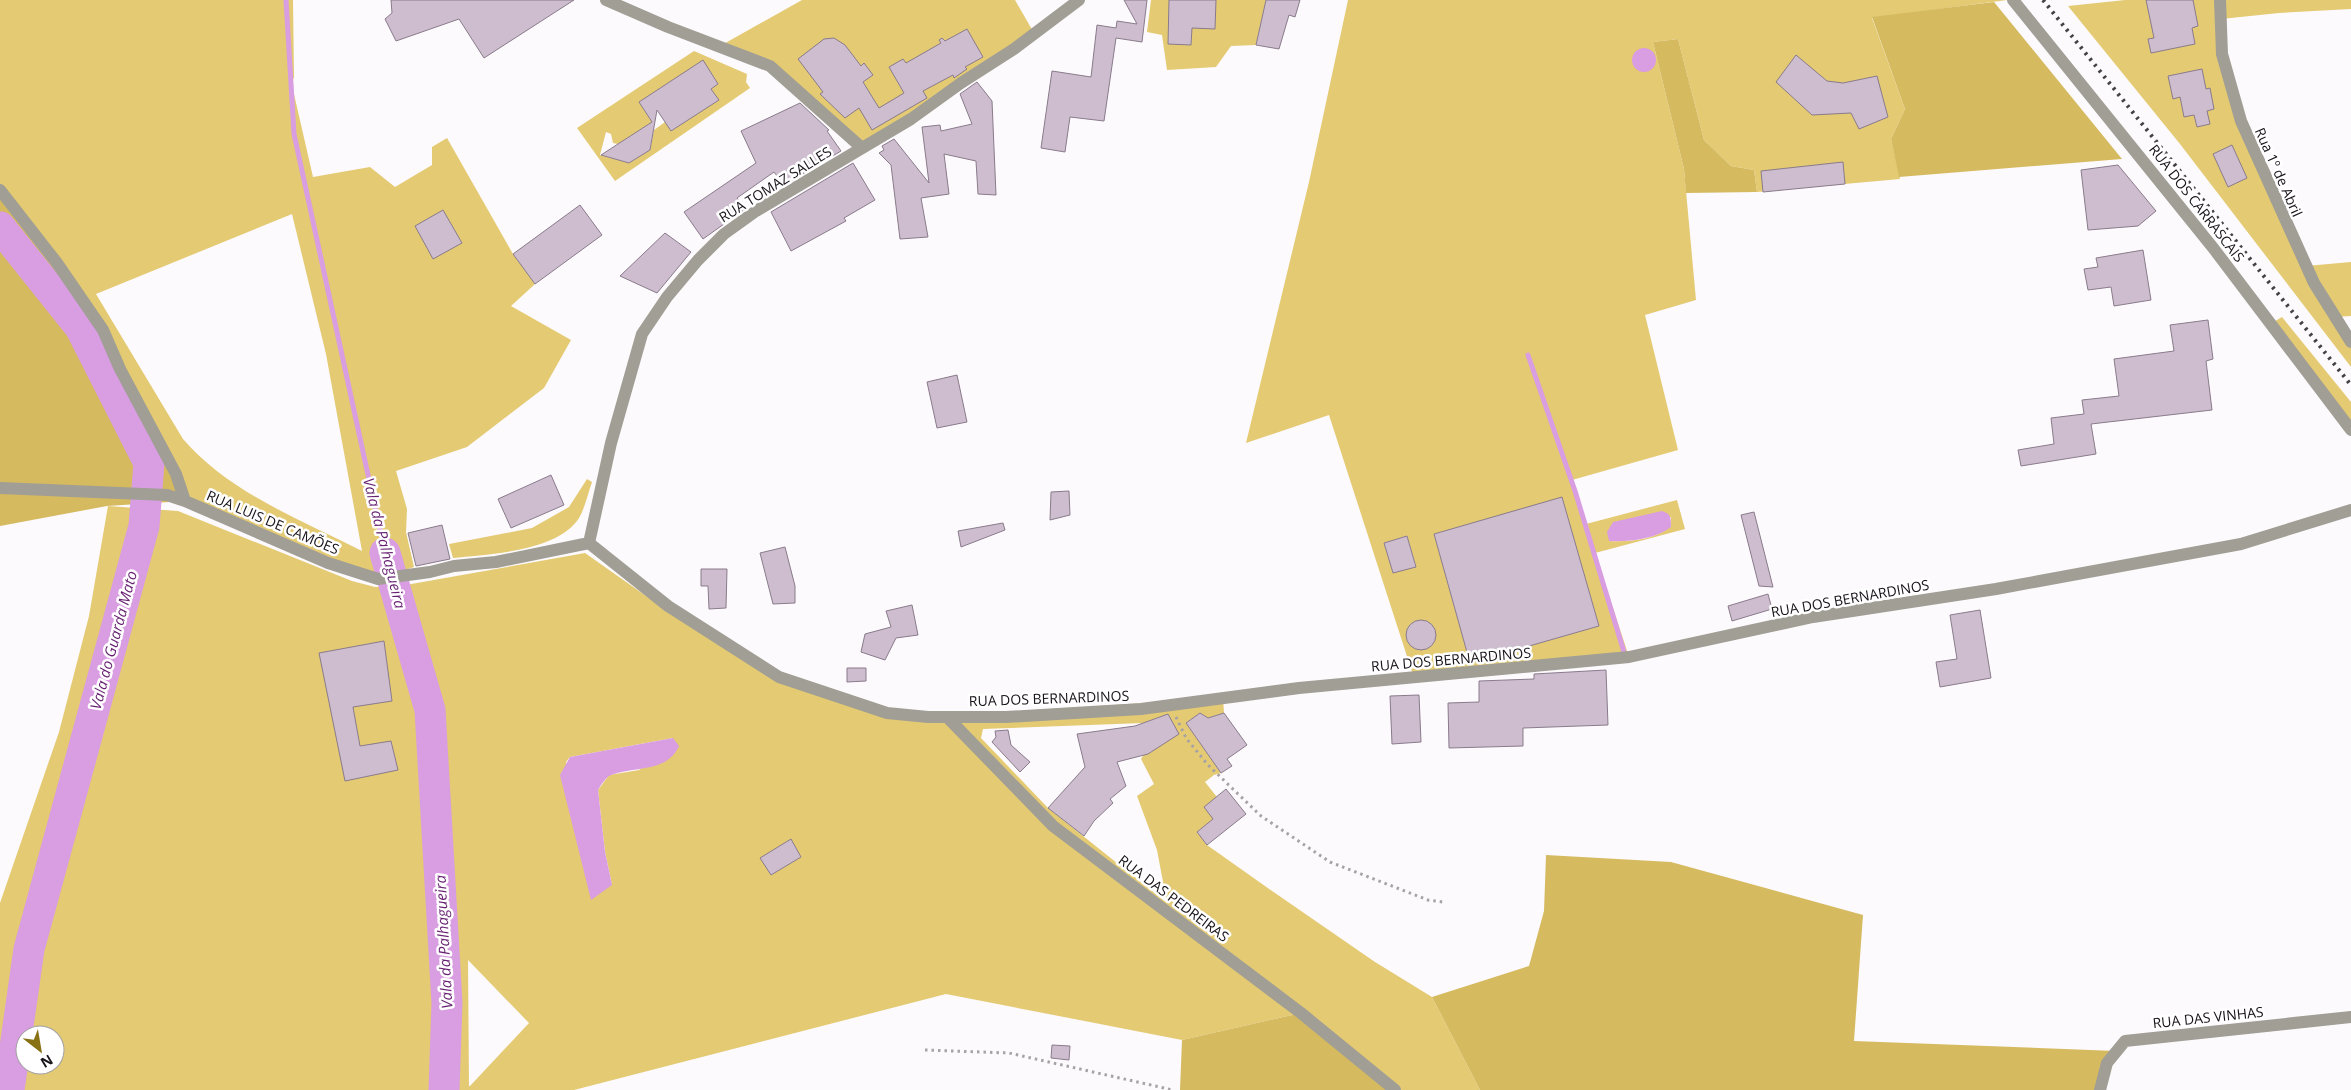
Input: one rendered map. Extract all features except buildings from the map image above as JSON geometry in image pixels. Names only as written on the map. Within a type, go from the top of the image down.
[{"type":"street","points":[[606,0],[668,27],[770,66],[862,148]]},
{"type":"street","name":"RUA TOMAZ SALLES","points":[[589,543],[611,443],[642,334],[667,297],[724,234],[809,178],[911,119],[961,82],[1014,49],[1079,0]]},
{"type":"street","name":"RUA DOS CARRASCAIS","points":[[2013,0],[2214,248],[2318,383],[2351,430]]},
{"type":"street","name":"Rua 1º de Abril","points":[[2220,0],[2222,54],[2241,121],[2314,282],[2351,342]]},
{"type":"street","name":"RUA LUIS DE CAMÕES","points":[[0,190],[57,263],[103,330],[120,369],[176,474],[185,501],[328,563],[378,579],[454,566],[496,562],[589,543]]},
{"type":"street","points":[[0,488],[167,495],[185,501]]},
{"type":"street","name":"RUA DOS BERNARDINOS","points":[[589,543],[668,606],[779,677],[888,713],[947,717],[1006,717],[1141,710],[1299,688],[1629,657],[1813,617],[1996,588],[2241,544],[2351,510]]},
{"type":"street","name":"RUA DAS PEDREIRAS","points":[[947,717],[1053,826],[1301,1013],[1395,1090]]},
{"type":"street","name":"RUA DAS VINHAS","points":[[2100,1090],[2106,1063],[2124,1040],[2351,1016]]},
{"type":"path","points":[[1171,706],[1186,738],[1208,765],[1260,816],[1330,862],[1428,900],[1443,902]]},
{"type":"path","points":[[925,1050],[1009,1053],[1173,1090]]},
{"type":"shaded area","points":[[0,0],[293,0],[294,78],[291,81],[313,177],[370,167],[395,187],[432,165],[432,147],[447,138],[513,254],[535,284],[511,306],[571,340],[544,388],[467,447],[396,471],[407,509],[406,532],[414,567],[378,579],[185,501],[0,190]],"holes":[[[292,214],[326,354],[362,551],[266,503],[222,475],[202,458],[183,439],[96,294]]]},
{"type":"shaded area","points":[[802,0],[1015,0],[1034,33],[862,148],[780,72],[720,46]]},
{"type":"shaded area","points":[[1151,0],[1266,0],[1256,45],[1231,46],[1216,67],[1167,70],[1162,35],[1147,32]]},
{"type":"shaded area","points":[[1348,0],[2007,0],[1872,18],[1905,109],[1891,139],[1900,179],[1757,192],[1754,170],[1731,166],[1704,140],[1678,39],[1653,42],[1684,169],[1696,300],[1645,315],[1678,450],[1572,480],[1586,524],[1677,500],[1685,529],[1595,553],[1629,657],[1414,678],[1329,415],[1246,443],[1309,182]],"holes":[[[1562,498],[1599,626],[1470,663],[1434,534]],[[1671,517],[1671,526],[1658,534],[1634,540],[1609,541]],[[1407,536],[1416,566],[1393,573],[1384,543]]]},
{"type":"shaded area","points":[[2125,0],[2351,0],[2351,9],[2279,13],[2221,19],[2241,121],[2306,266],[2351,262],[2351,316],[2336,317],[2351,342],[2351,367],[2180,144],[2068,6]]},
{"type":"shaded area","points":[[1994,2],[2122,159],[1899,177],[1891,139],[1905,109],[1872,17]]},
{"type":"shaded area","points":[[1678,39],[1704,140],[1731,166],[1754,170],[1757,192],[1686,193],[1684,169],[1653,42]]},
{"type":"shaded area","points":[[1644,48],[1653,51],[1656,60],[1653,69],[1644,72],[1635,69],[1632,60],[1635,51]]},
{"type":"shaded area","points":[[694,51],[747,74],[746,82],[750,88],[615,181],[577,128]],"holes":[[[703,61],[718,84],[711,89],[718,100],[671,131],[665,122],[654,130],[650,150],[629,163],[600,155],[606,132],[611,134],[613,143],[618,144],[652,122],[639,102]]]},
{"type":"shaded area","points":[[0,190],[103,330],[185,501],[107,506],[0,526]]},
{"type":"shaded area","points":[[2282,317],[2351,402],[2351,430],[2272,323]]},
{"type":"shaded area","points":[[587,479],[592,482],[579,518],[569,529],[555,538],[539,545],[503,553],[453,558],[449,544],[532,528],[569,507]]},
{"type":"shaded area","points":[[108,506],[178,511],[352,581],[375,587],[400,586],[585,553],[666,610],[779,677],[887,713],[928,717],[1223,698],[1224,713],[1208,718],[1200,713],[1186,723],[1221,773],[1214,775],[1205,782],[1217,797],[1213,819],[1197,832],[1207,845],[1275,893],[1375,962],[1432,997],[1480,1090],[1395,1090],[1301,1013],[1182,1040],[946,994],[574,1090],[0,1090],[0,903],[59,732],[89,616]],"holes":[[[1168,714],[1178,734],[1147,749],[1141,759],[1154,784],[1137,796],[1157,850],[1167,903],[1048,808],[981,738],[983,729],[1143,723]],[[673,738],[639,770],[609,775],[598,790],[605,852],[612,885],[566,762],[570,757]],[[791,840],[801,857],[771,875],[761,858]],[[468,960],[529,1023],[469,1086]]]},
{"type":"shaded area","points":[[1662,511],[1670,516],[1671,521],[1671,527],[1665,531],[1642,539],[1609,541],[1607,532],[1613,522]]},
{"type":"shaded area","points":[[673,738],[679,746],[674,755],[667,761],[658,765],[611,775],[605,779],[598,790],[605,852],[612,885],[591,900],[560,775],[570,757]]},
{"type":"shaded area","points":[[1546,855],[1671,862],[1863,915],[1854,1041],[2116,1051],[2100,1090],[1480,1090],[1432,997],[1529,966],[1544,911]]},
{"type":"shaded area","points":[[1301,1013],[1395,1090],[1180,1090],[1182,1040]]},
{"type":"waterway","name":"Vala da Palhagueira","points":[[286,0],[294,134],[385,553]]},
{"type":"waterway","name":"Vala do Guarda Mato","points":[[0,227],[80,327],[149,463],[144,526],[29,949],[9,1090]]},
{"type":"waterway","points":[[1528,355],[1575,491],[1624,652]]},
{"type":"waterway","name":"Vala da Palhagueira","points":[[385,553],[430,710],[447,1003],[444,1090]]},
{"type":"railway","points":[[2043,0],[2351,385]]}]
